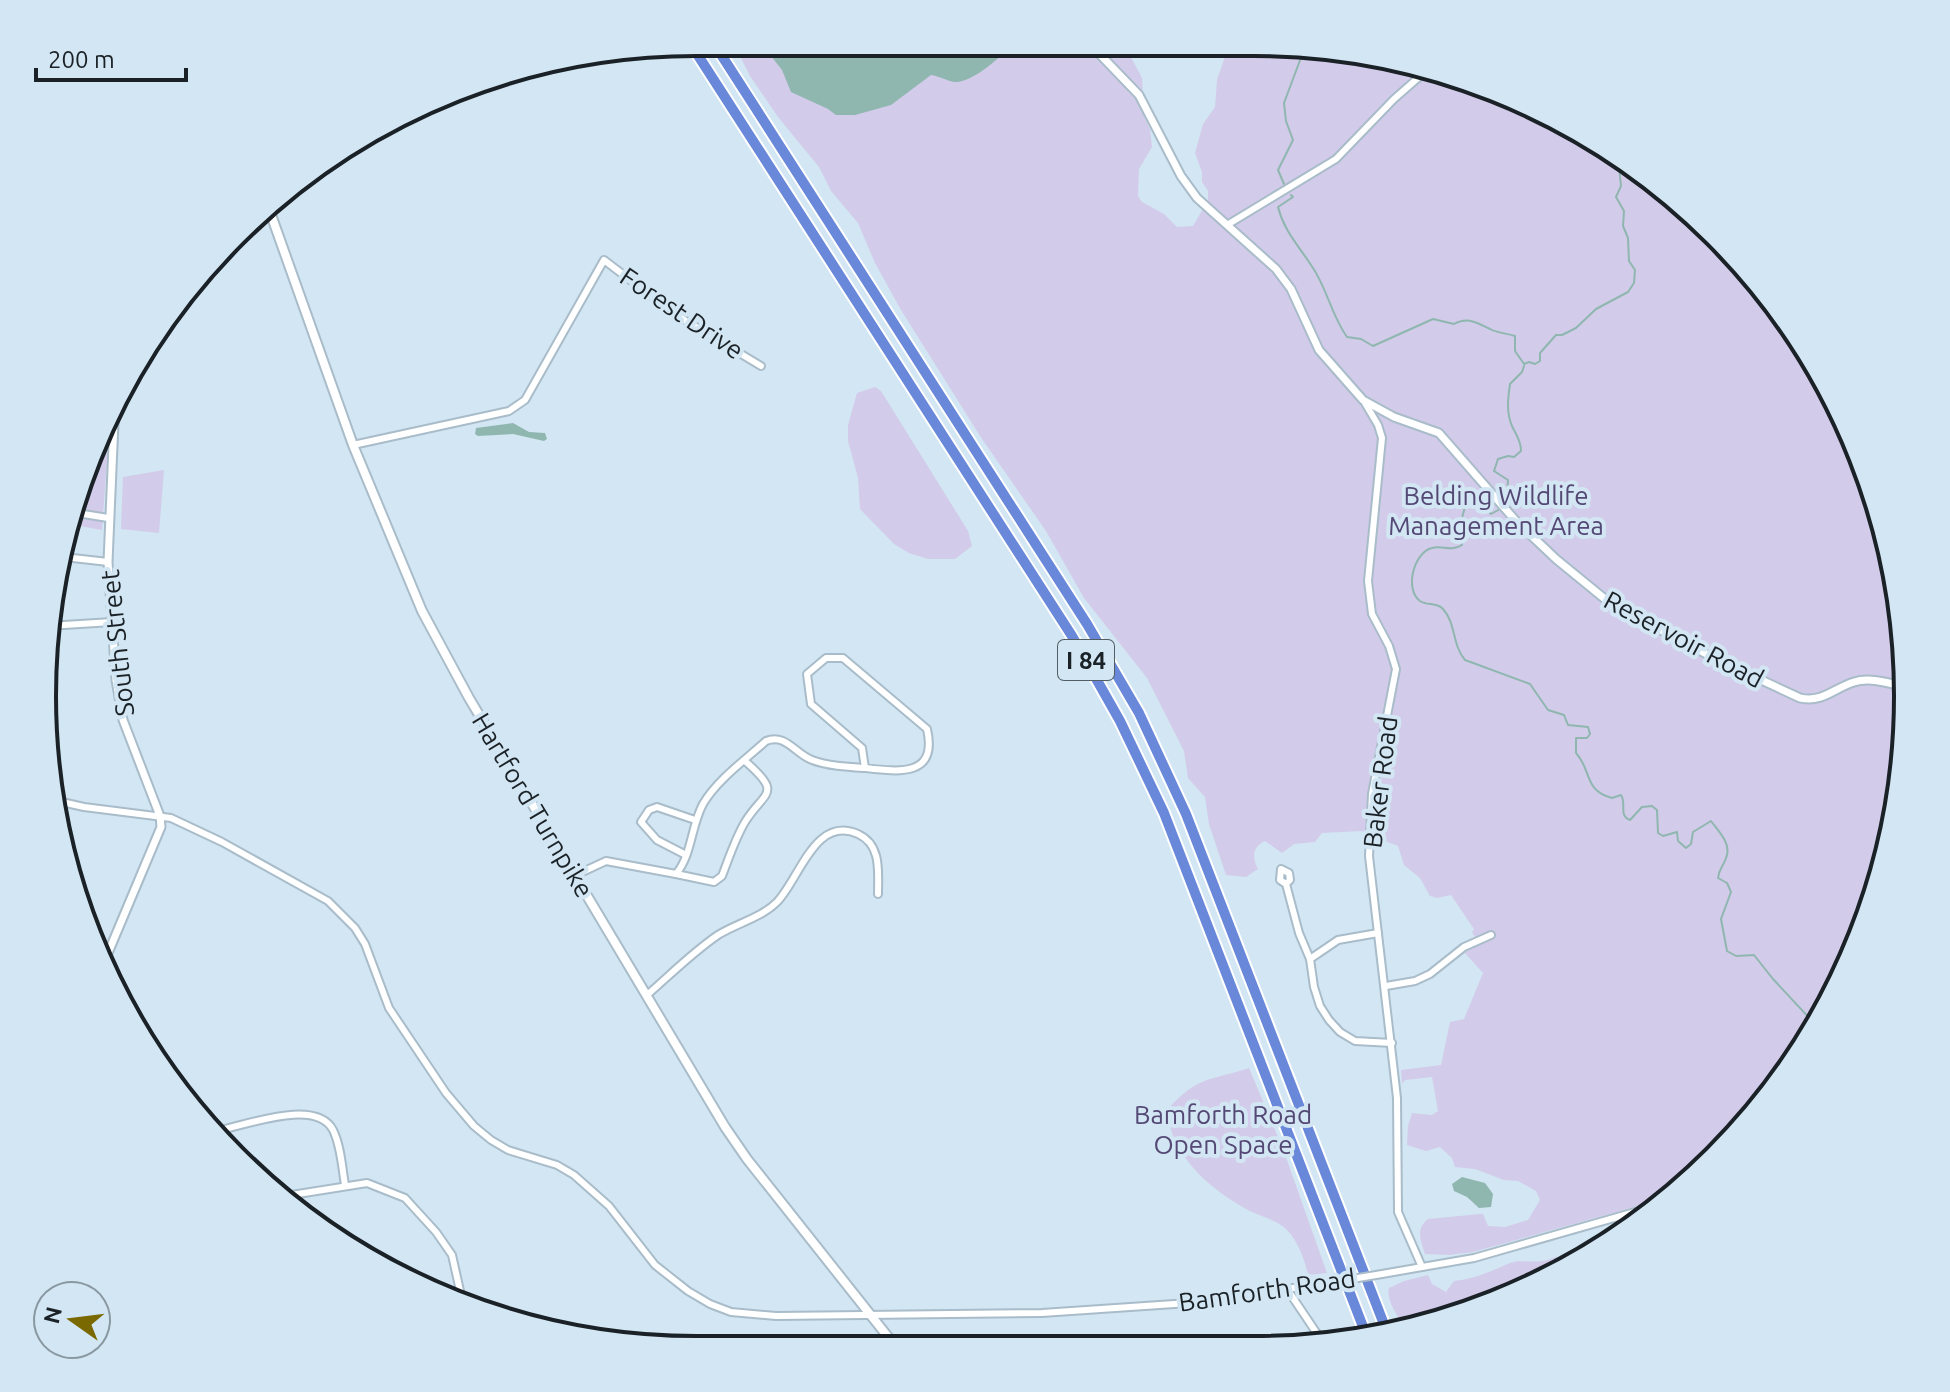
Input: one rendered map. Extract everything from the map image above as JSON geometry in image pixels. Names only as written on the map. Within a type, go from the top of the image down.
[{"type":"highway","name":"I 84","points":[[698,56],[1072,636],[1129,737],[1176,842],[1363,1327]]},
{"type":"highway","name":"I 84","points":[[722,56],[1087,624],[1144,724],[1191,826],[1383,1323]]},
{"type":"main road","name":"Hartford Turnpike","points":[[272,217],[353,445],[404,570],[449,662],[707,1097],[747,1159],[888,1336]]},
{"type":"street","name":"Reservoir Road","points":[[1101,56],[1139,95],[1181,176],[1197,198],[1276,269],[1291,289],[1319,350],[1363,400],[1394,417],[1439,433],[1515,520],[1611,604],[1800,698],[1823,698],[1853,682],[1865,680],[1894,685]]},
{"type":"street","points":[[1227,225],[1336,159],[1418,78]]},
{"type":"street","name":"Forest Drive","points":[[353,445],[509,411],[525,400],[604,260],[676,315],[761,366]]},
{"type":"street","name":"Baker Road","points":[[1363,400],[1382,438],[1368,581],[1370,600],[1376,625],[1389,646],[1396,669],[1395,685],[1383,727],[1369,825],[1369,856],[1397,1098],[1398,1212],[1422,1267]]},
{"type":"street","name":"South Street","points":[[113,433],[108,562],[116,680],[123,720],[160,816]]},
{"type":"street","points":[[83,514],[108,518]]},
{"type":"street","points":[[71,558],[108,562]]},
{"type":"street","points":[[60,625],[112,622]]},
{"type":"street","points":[[676,874],[682,867],[695,820],[705,801],[772,738],[787,742],[810,760],[827,764],[896,772],[916,768],[927,757],[931,743],[927,729],[843,658],[826,658],[807,674],[811,704],[862,748],[865,768]]},
{"type":"street","points":[[576,875],[606,861],[714,882],[722,876],[746,820],[765,800],[762,776],[745,761]]},
{"type":"street","name":"Bamforth Road","points":[[65,803],[160,816],[191,826],[328,901],[343,914],[365,944],[389,1008],[446,1093],[474,1126],[508,1150],[557,1165],[574,1175],[609,1206],[655,1265],[688,1291],[718,1307],[752,1315],[1079,1311],[1189,1303],[1474,1258],[1631,1213]]},
{"type":"street","points":[[686,855],[657,840],[641,822],[649,810],[657,807],[695,820]]},
{"type":"street","points":[[109,950],[155,843],[161,827],[160,816]]},
{"type":"street","points":[[647,995],[714,938],[763,913],[777,902],[817,842],[829,832],[844,830],[870,843],[876,853],[878,894]]},
{"type":"street","points":[[1286,884],[1299,933],[1310,959],[1320,1006],[1340,1032],[1355,1041],[1392,1043]]},
{"type":"street","points":[[1310,959],[1338,940],[1378,933]]},
{"type":"street","points":[[1386,986],[1415,981],[1430,974],[1464,947],[1491,935]]},
{"type":"street","points":[[225,1129],[288,1115],[311,1114],[322,1118],[331,1127],[345,1185]]},
{"type":"street","points":[[294,1194],[367,1183],[405,1198],[452,1255],[460,1290]]},
{"type":"street","points":[[1287,1289],[1317,1333]]},
{"type":"green space","name":"Belding Wildlife Management Area","points":[[740,56],[1130,56],[1142,78],[1144,117],[1150,129],[1152,147],[1139,169],[1138,196],[1177,227],[1193,226],[1208,200],[1195,153],[1203,124],[1215,107],[1217,80],[1225,56],[1296,57],[1379,68],[1460,90],[1499,105],[1537,122],[1610,164],[1644,188],[1707,243],[1762,306],[1786,340],[1828,413],[1860,490],[1872,530],[1889,612],[1893,654],[1893,738],[1889,780],[1882,821],[1860,902],[1828,979],[1808,1016],[1762,1086],[1735,1118],[1707,1149],[1644,1204],[1473,1252],[1425,1254],[1420,1231],[1428,1219],[1483,1214],[1488,1226],[1505,1227],[1528,1220],[1540,1200],[1536,1191],[1518,1181],[1455,1167],[1452,1158],[1440,1147],[1426,1151],[1407,1145],[1412,1113],[1432,1115],[1438,1111],[1432,1077],[1405,1080],[1402,1084],[1401,1070],[1441,1065],[1450,1022],[1464,1019],[1483,973],[1465,953],[1478,942],[1472,932],[1474,929],[1451,895],[1430,896],[1420,878],[1404,865],[1398,846],[1369,839],[1362,831],[1322,833],[1315,842],[1294,844],[1282,853],[1265,841],[1254,853],[1258,869],[1246,877],[1226,875],[1209,824],[1205,797],[1188,778],[1184,751],[1147,678],[1084,598],[1046,531],[982,439],[901,310],[875,263],[858,223],[831,191],[819,167],[778,117]]},
{"type":"green space","points":[[875,387],[881,391],[968,531],[972,546],[955,559],[928,559],[909,553],[894,544],[860,509],[858,478],[848,441],[848,425],[857,393]]},
{"type":"green space","points":[[108,444],[102,530],[79,526]]},
{"type":"green space","points":[[164,470],[159,533],[121,529],[123,477]]},
{"type":"green space","name":"Bamforth Road Open Space","points":[[1249,1068],[1283,1149],[1327,1273],[1308,1275],[1298,1246],[1284,1227],[1221,1193],[1195,1170],[1176,1143],[1167,1110],[1196,1085]]},
{"type":"green space","points":[[1559,1258],[1460,1302],[1400,1319],[1389,1298],[1389,1288],[1428,1275],[1432,1284],[1446,1292],[1454,1281],[1476,1277],[1510,1263]]},
{"type":"shaded area","points":[[771,56],[1000,56],[970,78],[955,82],[931,75],[891,105],[855,115],[836,115],[791,92],[782,70]]},
{"type":"shaded area","points":[[513,423],[529,432],[545,433],[547,439],[544,441],[513,434],[475,434],[476,428]]},
{"type":"shaded area","points":[[1462,1177],[1485,1183],[1493,1194],[1491,1207],[1479,1208],[1454,1191],[1452,1184]]},
{"type":"waterway","points":[[1284,184],[1278,170],[1293,140],[1284,103],[1301,57]]},
{"type":"waterway","points":[[1524,364],[1540,361],[1540,353],[1556,335],[1576,328],[1596,309],[1628,292],[1634,283],[1635,270],[1629,261],[1628,238],[1623,226],[1624,211],[1616,197],[1621,186],[1619,171]]},
{"type":"waterway","points":[[1291,195],[1293,197],[1278,207],[1281,216],[1321,282],[1347,337],[1361,339],[1373,346],[1433,319],[1454,324],[1468,320],[1515,336],[1515,351],[1524,364]]},
{"type":"waterway","points":[[1506,505],[1508,480],[1494,471],[1498,459],[1514,457],[1521,451],[1510,421],[1508,400],[1510,384],[1524,366]]},
{"type":"waterway","points":[[1500,509],[1491,514],[1472,496],[1467,499],[1462,518],[1462,545],[1432,548],[1420,556],[1413,572],[1415,595],[1420,601],[1443,609],[1465,660],[1530,684],[1548,710],[1564,715],[1568,725],[1588,727],[1590,734],[1587,738],[1576,738],[1576,753],[1596,790],[1612,798],[1621,795],[1626,818],[1630,820],[1642,807],[1652,806],[1657,810],[1658,833],[1663,836],[1677,832],[1678,841],[1686,848],[1691,844],[1693,832],[1711,821],[1724,838],[1727,848],[1718,878],[1727,883],[1731,892],[1721,919],[1727,951],[1736,956],[1754,955],[1808,1016]]}]
